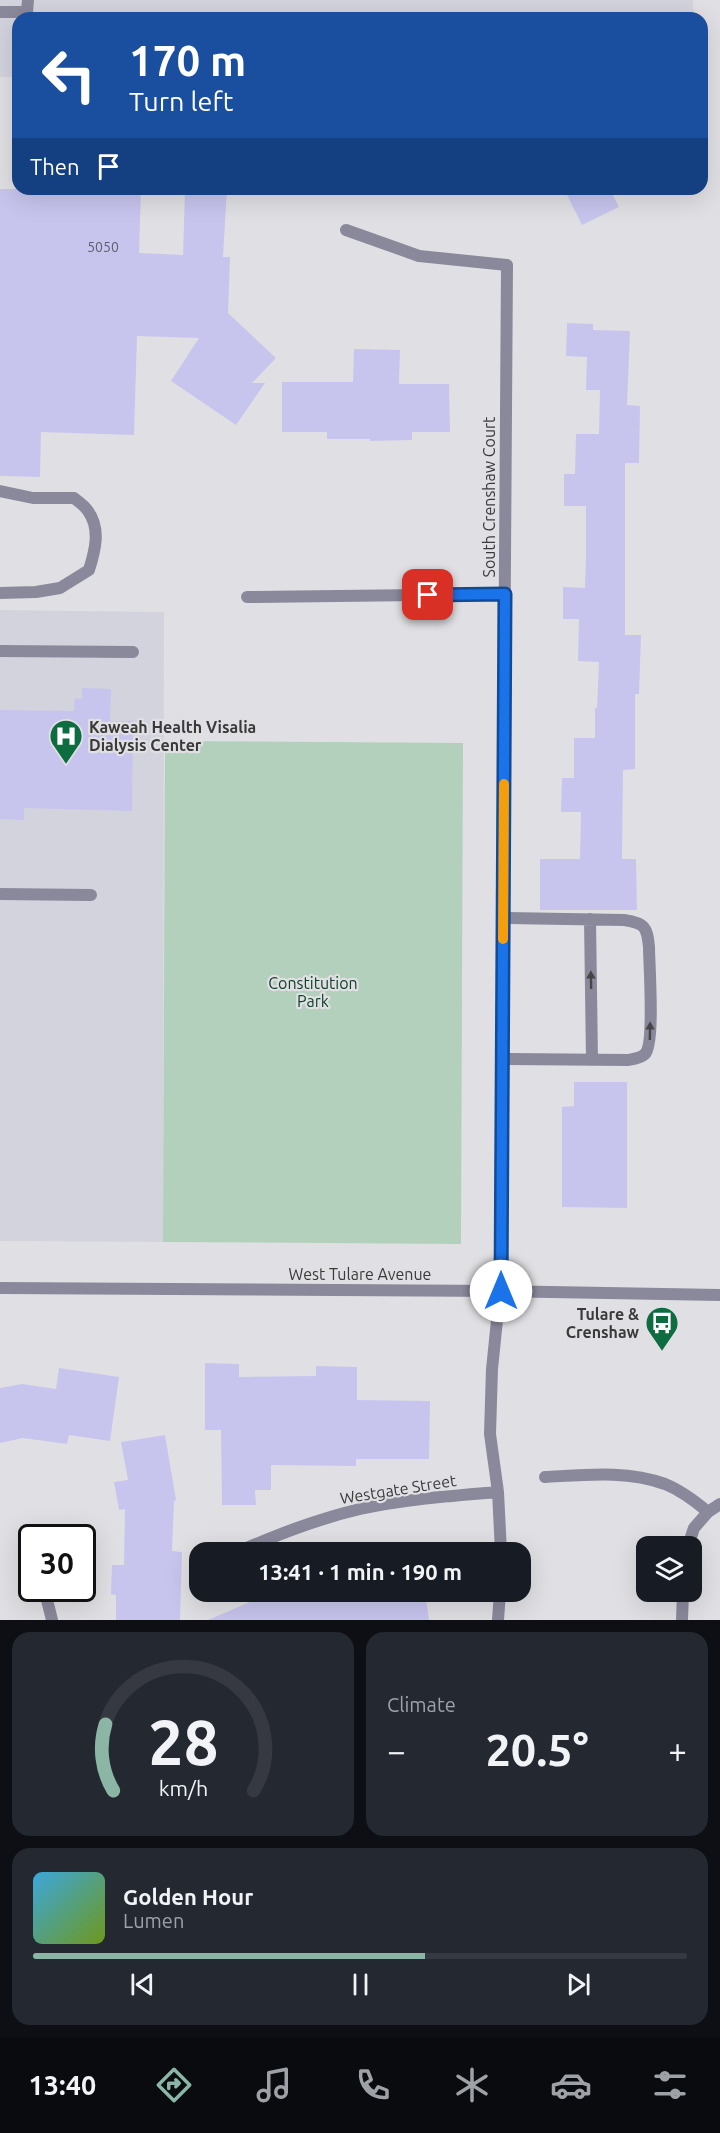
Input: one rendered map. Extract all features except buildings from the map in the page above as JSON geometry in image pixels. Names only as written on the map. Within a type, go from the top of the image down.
[{"type":"street","points":[[0,12],[27,12],[28,0]]},
{"type":"street","name":"South Crenshaw Court","points":[[346,230],[419,256],[507,265],[501,1291],[492,1369],[490,1434],[498,1492],[500,1542]]},
{"type":"street","points":[[0,491],[33,498],[74,498],[88,510],[97,544],[89,570],[60,588],[36,592],[0,593]]},
{"type":"street","points":[[247,597],[505,594]]},
{"type":"street","points":[[0,651],[133,652]]},
{"type":"street","points":[[0,894],[91,895]]},
{"type":"street","points":[[502,1059],[628,1060],[640,1058],[648,1051],[650,1035],[649,947],[645,928],[635,922],[503,918]]},
{"type":"street","points":[[590,919],[592,1060]]},
{"type":"street","name":"West Tulare Avenue","points":[[0,1288],[501,1291],[720,1295]]},
{"type":"street","points":[[544,1476],[632,1476],[665,1484],[691,1498],[708,1512]]},
{"type":"street","name":"Westgate Street","points":[[261,1542],[299,1526],[360,1509],[421,1499],[498,1492]]},
{"type":"street","points":[[691,1536],[694,1528],[708,1512],[720,1504]]},
{"type":"street","points":[[48,1602],[52,1620]]},
{"type":"street","points":[[498,1620],[499,1602]]},
{"type":"street","points":[[682,1620],[683,1602]]},
{"type":"shaded area","points":[[0,0],[693,0],[693,12],[12,12],[12,77],[0,77]]},
{"type":"shaded area","points":[[0,610],[164,612],[163,1242],[0,1241]]},
{"type":"green space","name":"Constitution Park","points":[[165,741],[463,743],[461,1244],[163,1242]]},
{"type":"slow traffic","points":[[503,939],[504,784]]},
{"type":"place","name":"Kaweah Health Visalia Dialysis Center","points":[[66,765]]},
{"type":"place","name":"Tulare & Crenshaw","points":[[662,1352]]},
{"type":"route","points":[[428,595],[505,594],[501,1291]]}]
